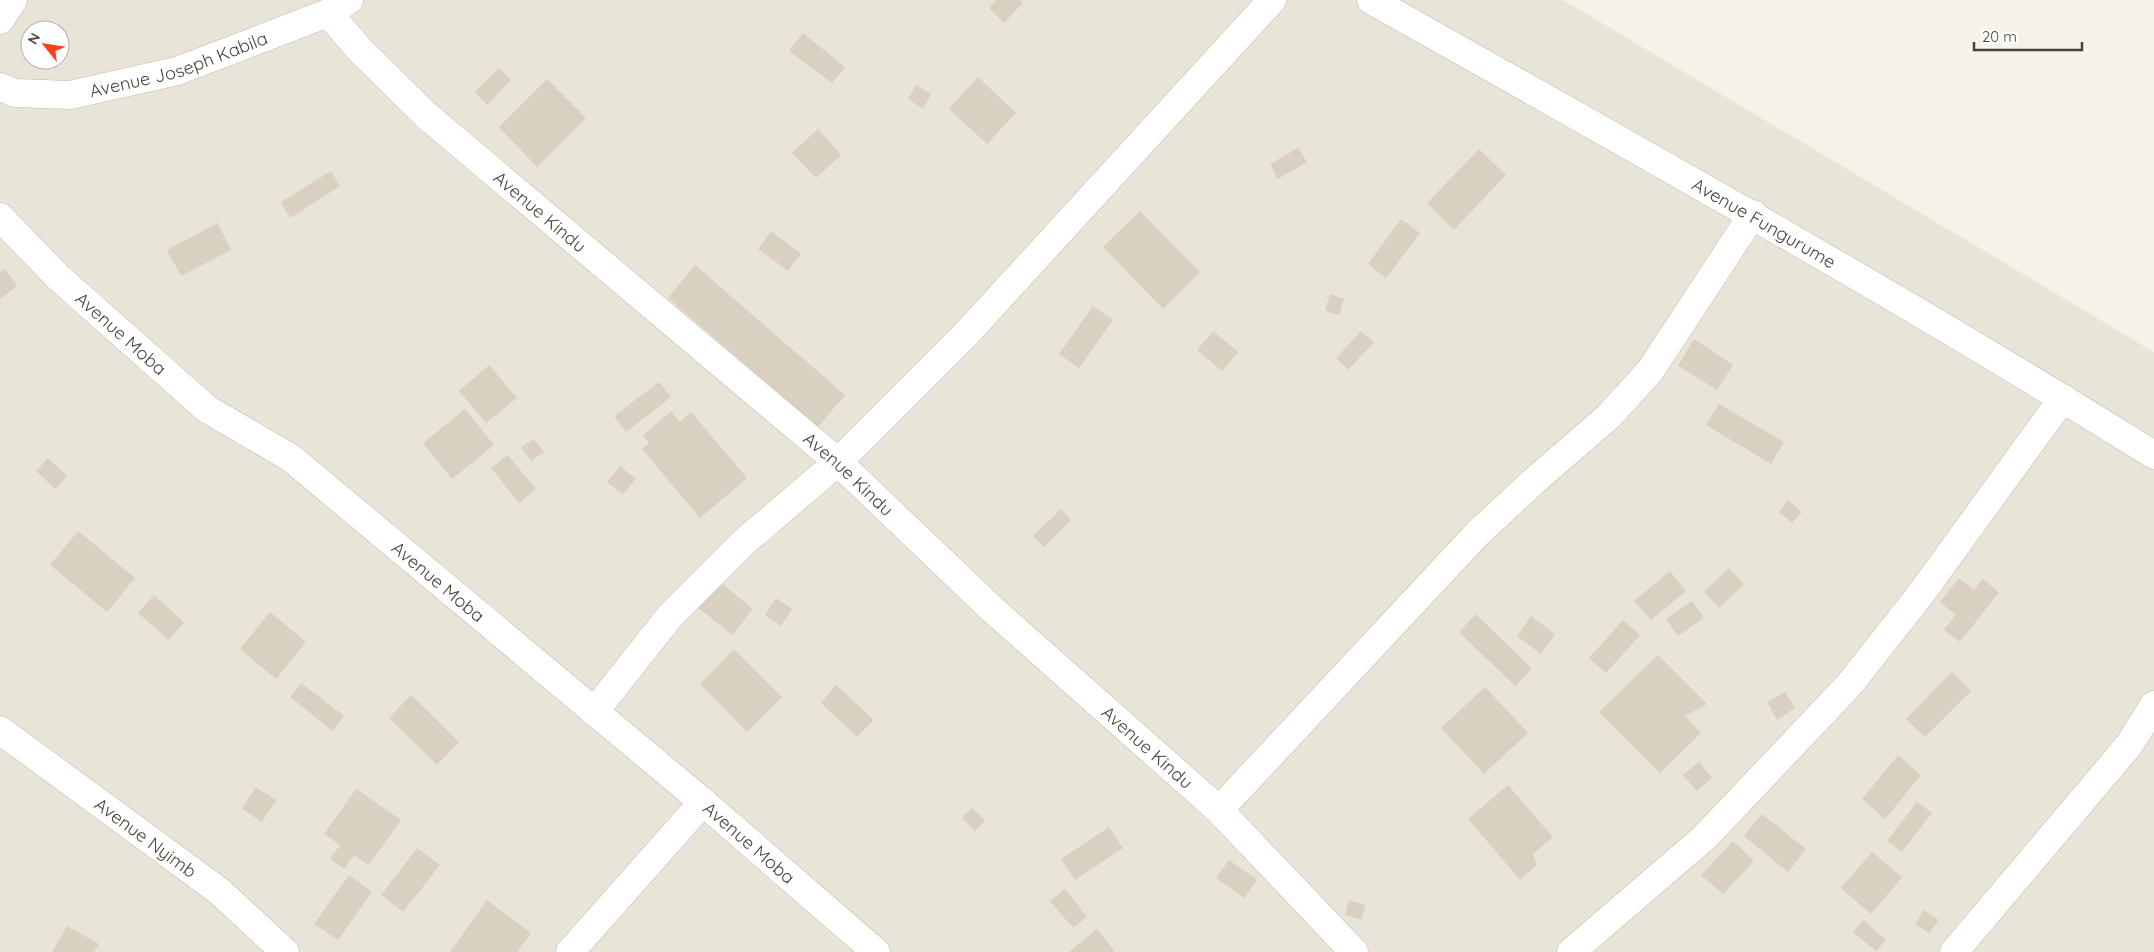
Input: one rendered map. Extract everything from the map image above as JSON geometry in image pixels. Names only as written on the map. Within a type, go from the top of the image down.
[{"type":"street","points":[[0,20],[13,0]]},
{"type":"street","points":[[594,712],[670,616],[745,541],[838,462],[967,333],[1272,0]]},
{"type":"street","name":"Avenue Fungurume","points":[[1370,0],[1753,214],[2063,398],[2154,455]]},
{"type":"street","name":"Avenue Kindu","points":[[338,7],[360,50],[427,116],[838,462],[993,610],[1219,810],[1354,952]]},
{"type":"street","name":"Avenue Joseph Kabila","points":[[0,87],[15,93],[70,95],[177,71],[338,7]]},
{"type":"street","points":[[1219,810],[1477,534],[1608,416],[1650,371],[1753,214]]},
{"type":"street","name":"Avenue Moba","points":[[0,217],[58,277],[207,409],[292,458],[703,802],[876,952]]},
{"type":"street","points":[[1571,952],[1705,838],[1849,685],[1920,595],[2063,398]]},
{"type":"street","points":[[1954,952],[2129,745],[2154,704]]},
{"type":"street","name":"Avenue Nyimb","points":[[0,730],[219,891],[285,952]]},
{"type":"street","points":[[570,952],[703,802]]},
{"type":"shaded area","points":[[0,0],[1563,0],[2154,352],[2154,952],[0,952]]},
{"type":"building","points":[[996,0],[1020,0],[1023,3],[1004,23],[989,8]]},
{"type":"building","points":[[803,33],[845,67],[832,83],[789,51]]},
{"type":"building","points":[[499,68],[511,80],[487,105],[475,92]]},
{"type":"building","points":[[978,77],[1016,113],[987,144],[949,109]]},
{"type":"building","points":[[547,79],[586,118],[537,167],[499,127]]},
{"type":"building","points":[[916,85],[931,94],[923,109],[908,99]]},
{"type":"building","points":[[818,129],[841,155],[816,178],[792,153]]},
{"type":"building","points":[[1298,148],[1307,162],[1278,179],[1270,164]]},
{"type":"building","points":[[1479,149],[1506,175],[1454,230],[1427,203]]},
{"type":"building","points":[[331,171],[340,186],[290,218],[281,202]]},
{"type":"building","points":[[1140,211],[1200,272],[1163,309],[1103,247]]},
{"type":"building","points":[[1401,219],[1420,233],[1386,278],[1368,264]]},
{"type":"building","points":[[218,223],[231,250],[181,276],[167,250]]},
{"type":"building","points":[[771,231],[801,254],[788,271],[758,249]]},
{"type":"building","points":[[695,265],[845,395],[818,427],[668,298]]},
{"type":"building","points":[[5,269],[17,286],[0,299],[0,272]]},
{"type":"building","points":[[1330,294],[1344,299],[1339,315],[1325,311]]},
{"type":"building","points":[[1093,306],[1113,320],[1079,368],[1059,354]]},
{"type":"building","points":[[1213,331],[1238,352],[1222,371],[1197,350]]},
{"type":"building","points":[[1361,331],[1374,342],[1348,370],[1336,358]]},
{"type":"building","points":[[1694,339],[1733,365],[1717,390],[1678,366]]},
{"type":"building","points":[[489,365],[517,398],[486,423],[459,391]]},
{"type":"building","points":[[659,382],[671,397],[626,432],[614,416]]},
{"type":"building","points":[[1719,404],[1784,442],[1771,464],[1706,425]]},
{"type":"building","points":[[465,409],[494,445],[452,479],[423,443]]},
{"type":"building","points":[[671,411],[680,422],[691,412],[747,478],[700,518],[642,449],[649,443],[643,435]]},
{"type":"building","points":[[534,439],[544,452],[531,461],[521,447]]},
{"type":"building","points":[[508,455],[536,489],[519,503],[491,468]]},
{"type":"building","points":[[48,458],[67,476],[55,489],[36,471]]},
{"type":"building","points":[[620,466],[636,479],[623,494],[607,482]]},
{"type":"building","points":[[1788,500],[1802,512],[1792,523],[1779,512]]},
{"type":"building","points":[[1061,509],[1071,520],[1044,547],[1033,536]]},
{"type":"building","points":[[78,531],[135,578],[107,612],[50,565]]},
{"type":"building","points":[[1729,568],[1744,584],[1719,608],[1704,592]]},
{"type":"building","points":[[1670,571],[1686,591],[1651,620],[1634,601]]},
{"type":"building","points":[[1959,578],[1974,590],[1983,579],[1999,592],[1960,642],[1944,630],[1956,615],[1940,602]]},
{"type":"building","points":[[716,579],[753,609],[732,635],[695,605]]},
{"type":"building","points":[[154,595],[184,622],[169,640],[138,613]]},
{"type":"building","points":[[776,598],[792,609],[781,626],[765,615]]},
{"type":"building","points":[[1692,601],[1704,618],[1678,636],[1666,619]]},
{"type":"building","points":[[270,612],[306,642],[276,679],[240,649]]},
{"type":"building","points":[[1476,614],[1532,669],[1515,686],[1459,632]]},
{"type":"building","points":[[1531,616],[1555,634],[1541,654],[1517,636]]},
{"type":"building","points":[[1623,620],[1640,635],[1606,673],[1589,658]]},
{"type":"building","points":[[734,649],[782,697],[747,732],[700,684]]},
{"type":"building","points":[[1658,655],[1707,704],[1685,716],[1701,733],[1660,773],[1599,712]]},
{"type":"building","points":[[1952,672],[1971,691],[1925,737],[1906,719]]},
{"type":"building","points":[[301,683],[344,716],[333,731],[290,697]]},
{"type":"building","points":[[836,685],[874,720],[857,737],[821,703]]},
{"type":"building","points":[[1485,687],[1528,733],[1484,774],[1441,728]]},
{"type":"building","points":[[1785,692],[1795,708],[1777,720],[1767,702]]},
{"type":"building","points":[[411,695],[459,742],[437,765],[389,718]]},
{"type":"building","points":[[1898,755],[1921,775],[1885,819],[1862,799]]},
{"type":"building","points":[[1699,762],[1712,778],[1697,791],[1683,775]]},
{"type":"building","points":[[1508,785],[1553,837],[1533,854],[1537,865],[1520,880],[1468,819]]},
{"type":"building","points":[[256,787],[276,800],[262,822],[242,809]]},
{"type":"building","points":[[356,789],[401,820],[369,865],[354,855],[344,869],[330,859],[340,845],[324,834]]},
{"type":"building","points":[[1917,802],[1932,813],[1902,852],[1887,841]]},
{"type":"building","points":[[972,808],[985,821],[975,831],[962,818]]},
{"type":"building","points":[[1762,814],[1806,849],[1788,872],[1744,836]]},
{"type":"building","points":[[1109,827],[1123,848],[1075,880],[1061,859]]},
{"type":"building","points":[[1733,841],[1754,861],[1723,894],[1701,875]]},
{"type":"building","points":[[417,848],[440,865],[403,912],[381,895]]},
{"type":"building","points":[[1872,852],[1902,877],[1871,914],[1841,888]]},
{"type":"building","points":[[1229,860],[1257,880],[1244,898],[1216,878]]},
{"type":"building","points":[[349,875],[372,892],[338,940],[314,924]]},
{"type":"building","points":[[1065,889],[1087,917],[1073,928],[1050,901]]},
{"type":"building","points":[[487,900],[531,933],[517,952],[450,952]]},
{"type":"building","points":[[1349,900],[1366,905],[1361,920],[1345,915]]},
{"type":"building","points":[[1924,910],[1939,920],[1929,933],[1915,924]]},
{"type":"building","points":[[1863,920],[1886,940],[1876,951],[1853,932]]},
{"type":"building","points":[[67,926],[99,944],[94,952],[52,952]]},
{"type":"building","points":[[1097,929],[1115,952],[1069,952]]}]
